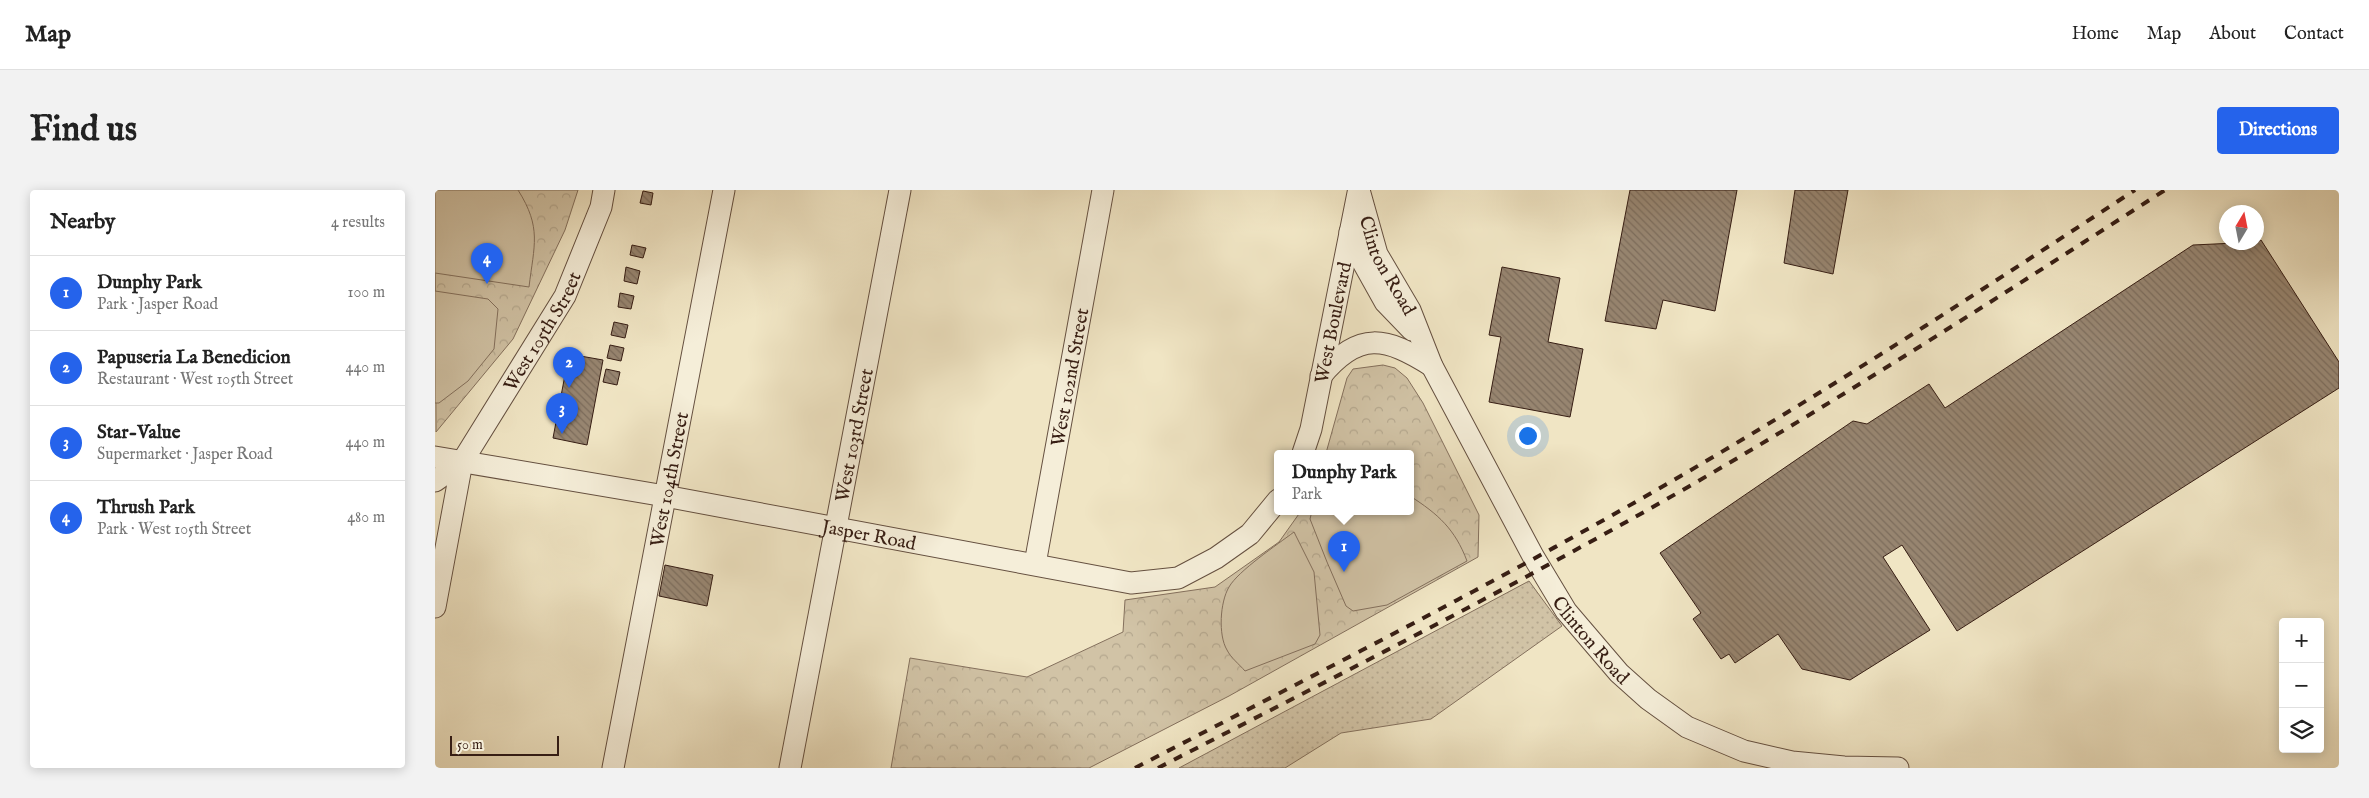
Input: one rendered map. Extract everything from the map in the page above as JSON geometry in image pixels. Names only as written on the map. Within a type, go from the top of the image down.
[{"type":"street","name":"West 105th Street","points":[[462,462],[565,296],[601,208],[604,190]]},
{"type":"street","name":"West 104th Street","points":[[613,768],[724,190]]},
{"type":"street","name":"West 103rd Street","points":[[790,768],[900,190]]},
{"type":"street","name":"West 102nd Street","points":[[1035,564],[1103,190]]},
{"type":"street","name":"West Boulevard","points":[[1304,450],[1311,429],[1320,376],[1359,190]]},
{"type":"street","name":"Clinton Road","points":[[1359,190],[1369,256],[1385,302],[1420,338],[1432,366],[1533,556],[1566,612],[1619,673],[1648,700],[1687,727],[1744,751],[1792,762],[1898,768]]},
{"type":"street","name":"Clinton Road","points":[[1350,232],[1369,256]]},
{"type":"street","points":[[1320,376],[1335,358],[1349,349],[1362,344],[1379,343],[1394,345],[1432,366]]},
{"type":"street","name":"Jasper Road","points":[[435,457],[665,496],[1131,583],[1178,578],[1231,549],[1250,534],[1274,505]]},
{"type":"street","points":[[435,481],[462,462]]},
{"type":"street","points":[[435,607],[462,462]]},
{"type":"green space","points":[[435,190],[578,190],[565,230],[513,339],[436,432]]},
{"type":"green space","points":[[435,190],[518,190],[531,215],[533,226],[534,248],[529,287],[435,273]]},
{"type":"green space","points":[[435,291],[488,299],[498,309],[494,349],[468,381],[439,403],[435,403]]},
{"type":"green space","points":[[1383,365],[1395,368],[1407,378],[1423,403],[1479,515],[1478,557],[1229,696],[1089,768],[891,768],[910,658],[1027,677],[1123,632],[1125,600],[1215,587],[1279,542],[1298,515],[1414,515],[1414,450],[1327,450],[1347,378],[1353,369]]},
{"type":"green space","points":[[1414,499],[1445,523],[1457,540],[1467,561],[1387,605],[1353,611],[1346,606],[1310,519],[1311,515],[1414,515]]},
{"type":"green space","points":[[1294,532],[1314,572],[1320,635],[1315,644],[1245,671],[1229,653],[1222,636],[1221,618],[1226,593],[1241,573]]},
{"type":"green space","points":[[1529,581],[1562,626],[1431,719],[1341,733],[1285,768],[1179,768]]},
{"type":"building","points":[[1630,190],[1737,190],[1715,311],[1663,300],[1656,329],[1605,321]]},
{"type":"building","points":[[1795,190],[1848,190],[1833,274],[1784,263]]},
{"type":"building","points":[[643,191],[653,193],[651,205],[640,203]]},
{"type":"building","points":[[2219,244],[2219,250],[2264,250],[2264,245],[2339,362],[2339,388],[1957,631],[1902,545],[1883,557],[1930,630],[1850,680],[1802,669],[1778,634],[1735,663],[1729,654],[1721,659],[1693,619],[1701,613],[1660,553],[1853,421],[1867,424],[1929,384],[1945,408],[2193,245]]},
{"type":"building","points":[[632,245],[646,248],[643,258],[630,255]]},
{"type":"building","points":[[626,267],[640,271],[637,284],[624,281]]},
{"type":"building","points":[[1502,267],[1560,278],[1548,342],[1583,349],[1570,417],[1489,402],[1501,337],[1489,335]]},
{"type":"building","points":[[620,293],[634,296],[631,309],[618,307]]},
{"type":"building","points":[[614,322],[628,325],[625,338],[611,335]]},
{"type":"building","points":[[610,345],[624,348],[621,361],[607,358]]},
{"type":"building","points":[[569,354],[603,360],[587,445],[553,438]]},
{"type":"building","points":[[606,369],[620,372],[617,385],[603,382]]},
{"type":"building","points":[[665,565],[713,575],[707,606],[659,596]]},
{"type":"railway","points":[[1135,768],[1429,615],[1646,496],[1876,357],[2135,190]]},
{"type":"railway","points":[[1158,768],[1443,621],[1655,506],[1891,365],[2165,190]]},
{"type":"place","name":"Thrush Park","points":[[487,284]]},
{"type":"place","name":"Papuseria La Benedicion","points":[[569,388]]},
{"type":"place","name":"Star-Value","points":[[562,434]]},
{"type":"place","name":"Dunphy Park","points":[[1344,572]]}]
